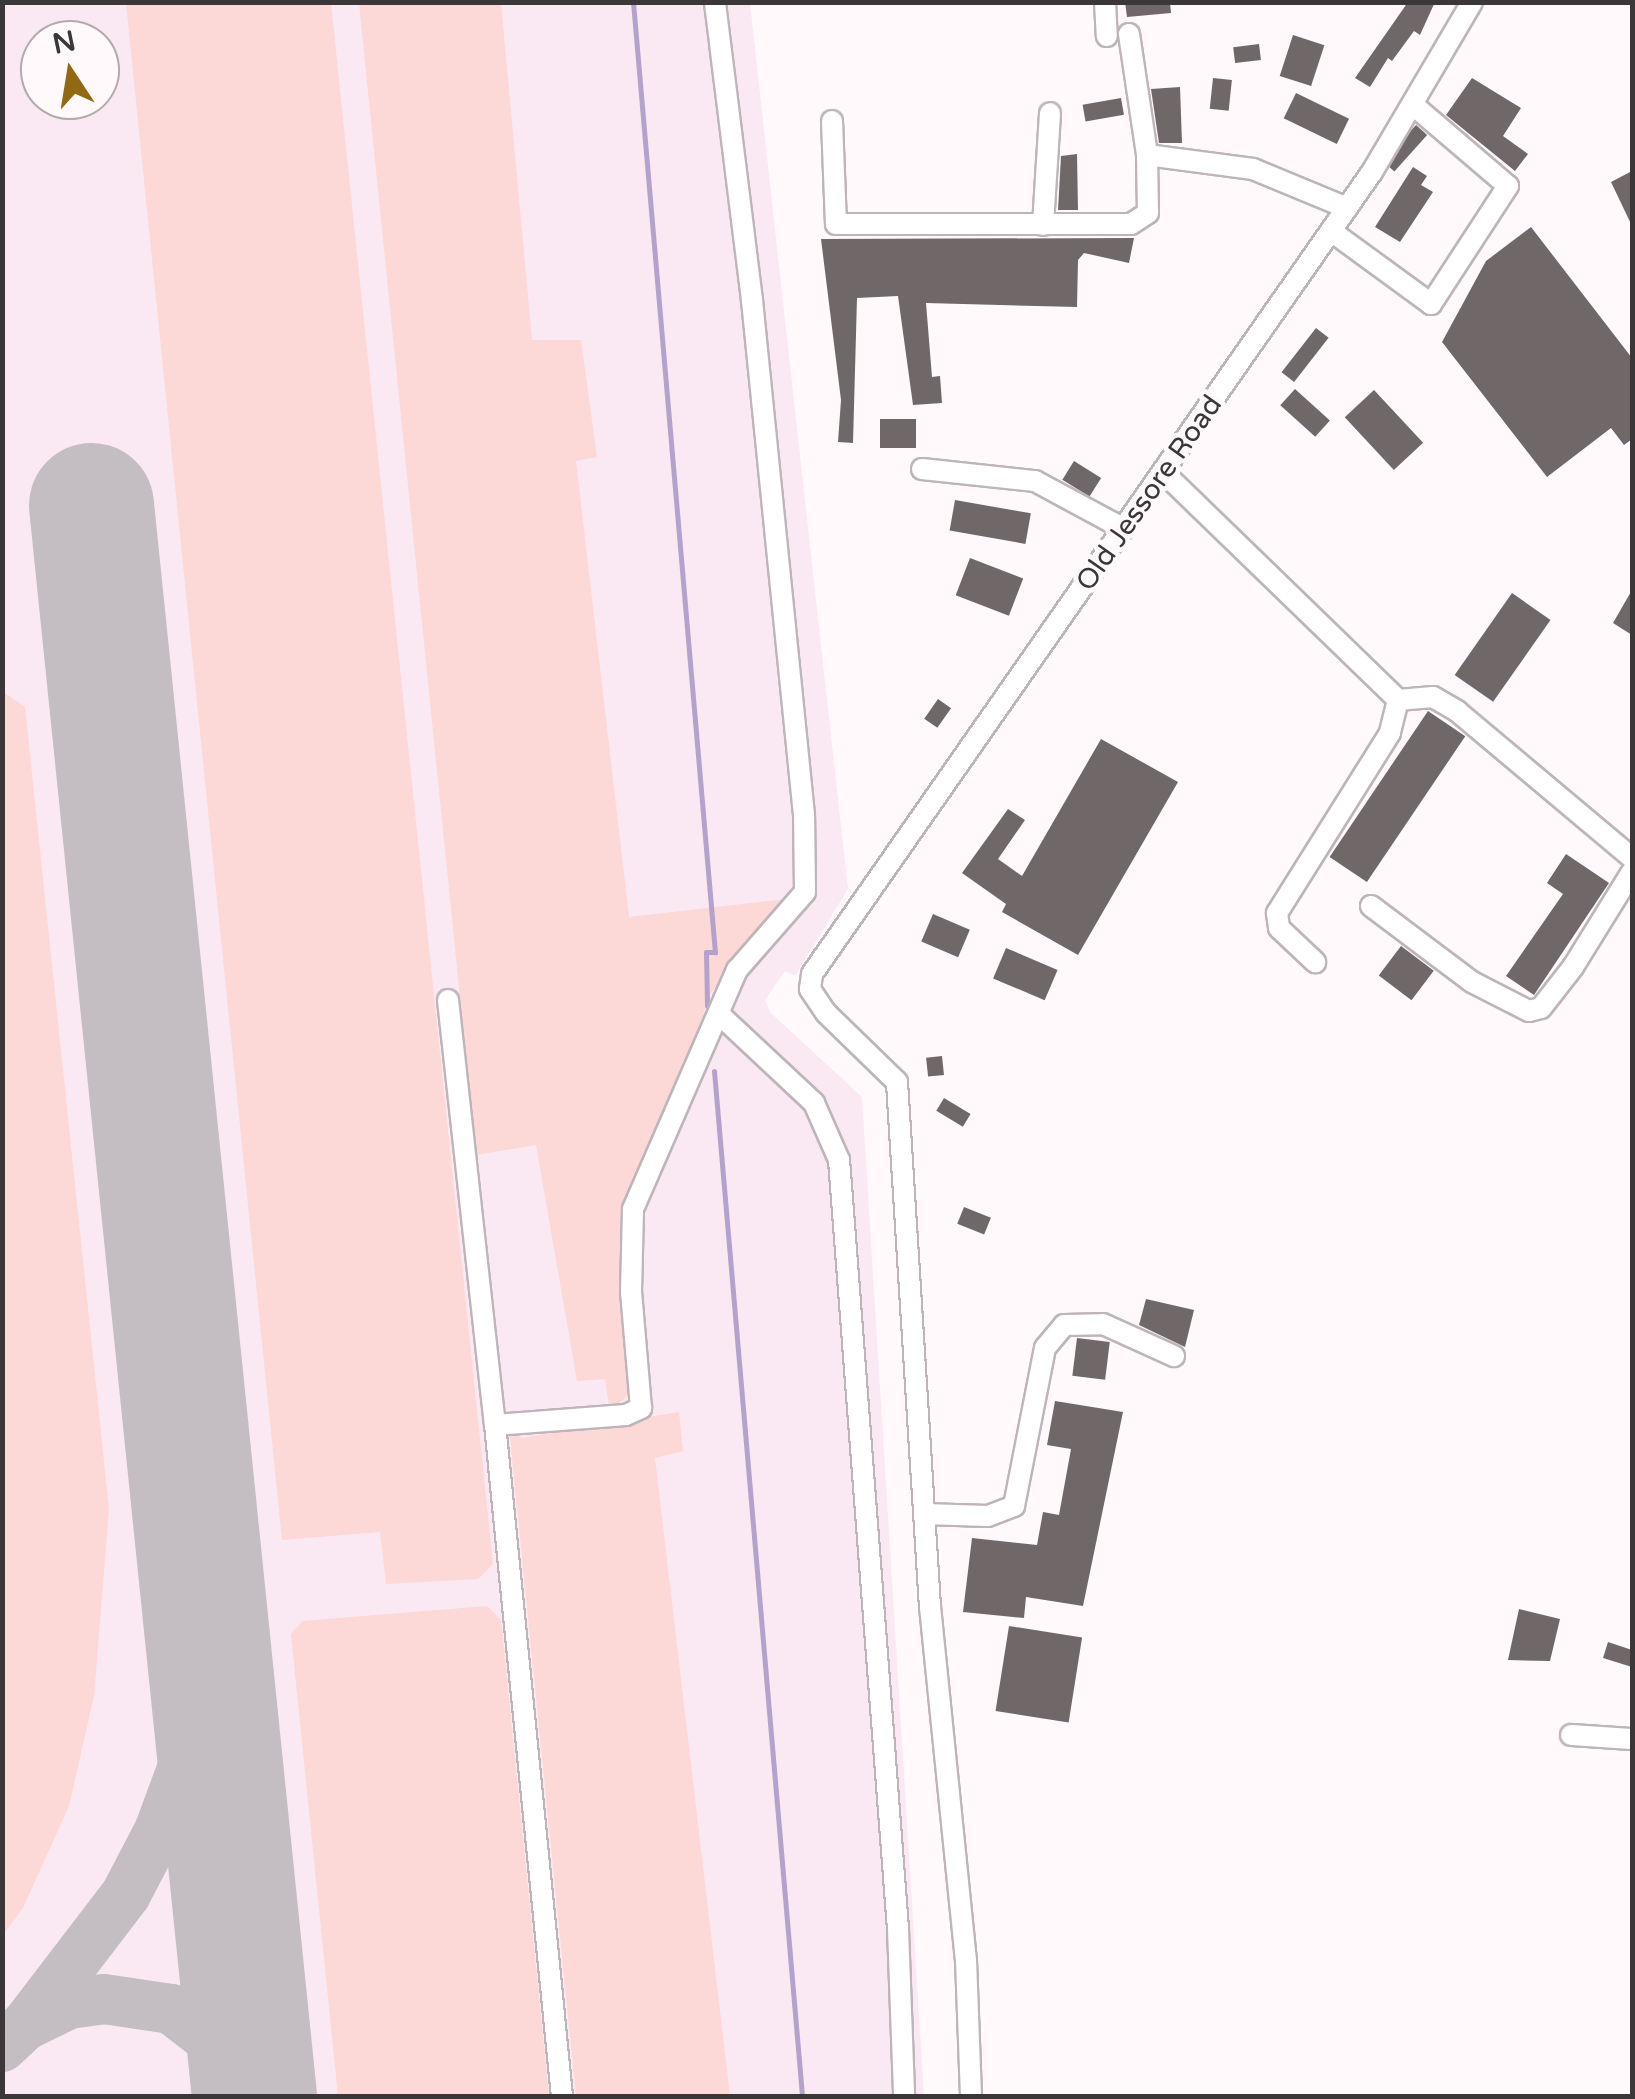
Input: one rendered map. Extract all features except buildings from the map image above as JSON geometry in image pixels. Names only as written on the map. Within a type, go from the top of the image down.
[{"type":"street","points":[[495,1425],[626,1415],[641,1408],[633,1209],[738,970],[790,916],[805,892],[752,300],[714,2]]},
{"type":"street","points":[[1105,2],[1107,36]]},
{"type":"street","name":"Old Jessore Road","points":[[924,1514],[897,1082],[826,1014],[810,989],[812,974],[1332,231],[1472,2]]},
{"type":"street","points":[[832,121],[836,224],[1042,225],[1138,220],[1148,213],[1147,155],[1129,34]]},
{"type":"street","points":[[1332,231],[1431,304],[1508,186],[1412,104]]},
{"type":"street","points":[[1042,225],[1050,113]]},
{"type":"street","points":[[1147,155],[1253,169],[1347,208]]},
{"type":"street","points":[[922,469],[1035,481],[1124,529]]},
{"type":"street","points":[[1164,473],[1398,700],[1433,697],[1457,711],[1632,858]]},
{"type":"street","points":[[1315,962],[1279,928],[1277,912],[1390,733],[1398,700]]},
{"type":"street","points":[[1371,906],[1472,982],[1529,1011],[1541,1008],[1573,967],[1632,872]]},
{"type":"street","points":[[448,1000],[562,2096]]},
{"type":"street","points":[[720,1015],[814,1103],[839,1160],[898,1928],[904,2096]]},
{"type":"street","points":[[971,2096],[966,1960],[924,1514],[988,1516],[1014,1506],[1045,1348],[1064,1325],[1103,1324],[1174,1356]]},
{"type":"street","points":[[1571,1735],[1632,1738]]},
{"type":"shaded area","points":[[3,3],[750,3],[848,889],[795,976],[785,971],[765,1000],[771,1013],[862,1097],[924,2096],[3,2096]]},
{"type":"shaded area","points":[[126,3],[331,3],[493,1564],[478,1579],[386,1584],[380,1532],[282,1540]]},
{"type":"shaded area","points":[[359,3],[501,3],[532,340],[581,340],[597,457],[576,461],[629,917],[787,899],[710,994],[682,1078],[627,1201],[620,1233],[630,1393],[610,1412],[605,1379],[577,1381],[536,1145],[476,1155]]},
{"type":"shaded area","points":[[3,692],[25,707],[109,1509],[94,1696],[69,1806],[23,1908],[3,1935]]},
{"type":"shaded area","points":[[679,1412],[683,1451],[655,1458],[730,2096],[576,2096],[509,1428],[522,1438]]},
{"type":"shaded area","points":[[487,1606],[501,1620],[549,2096],[338,2096],[291,1634],[302,1621]]},
{"type":"waterway","points":[[633,2],[715,952],[706,952],[707,1006]]},
{"type":"waterway","points":[[714,1071],[802,2096]]},
{"type":"taxiway","points":[[2,2047],[26,2025],[126,1894],[159,1831],[199,1723],[207,1642]]},
{"type":"taxiway","points":[[26,2025],[69,2004],[104,1999],[171,2009],[223,2049],[251,2096]]},
{"type":"runway","points":[[91,505],[254,2096]]}]
